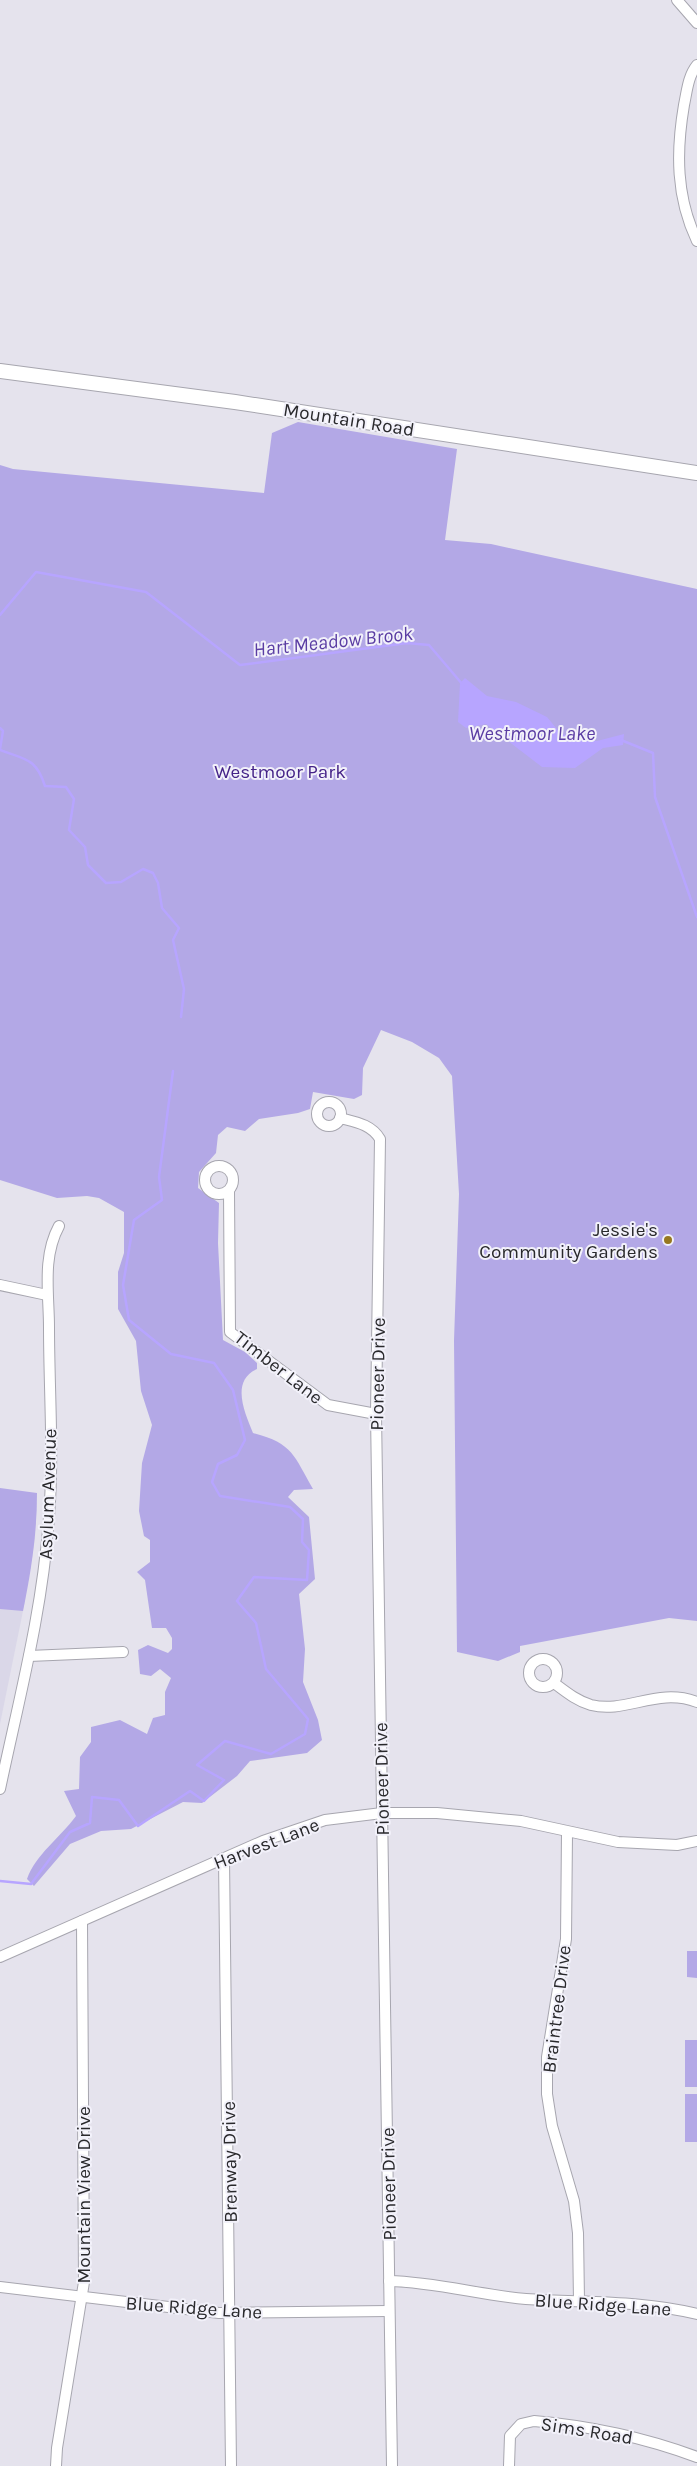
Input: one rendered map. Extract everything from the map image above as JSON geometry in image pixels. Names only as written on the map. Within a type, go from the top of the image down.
[{"type":"main road","name":"Mountain Road","points":[[0,371],[235,402],[697,473]]},
{"type":"street","points":[[677,0],[697,23]]},
{"type":"street","points":[[697,65],[688,83],[679,137],[677,166],[691,228],[697,241]]},
{"type":"street","name":"Pioneer Drive","points":[[340,1118],[375,1130],[380,1139],[376,1414],[392,2466]]},
{"type":"street","name":"Timber Lane","points":[[229,1190],[230,1332],[328,1405],[376,1414]]},
{"type":"street","name":"Asylum Avenue","points":[[0,1789],[29,1656],[43,1578],[50,1515],[49,1322],[47,1295],[50,1250],[58,1226]]},
{"type":"street","points":[[0,1285],[47,1295]]},
{"type":"street","points":[[29,1656],[122,1652]]},
{"type":"street","points":[[554,1683],[574,1698],[592,1705],[620,1705],[666,1696],[697,1702]]},
{"type":"street","name":"Harvest Lane","points":[[0,1957],[263,1841],[317,1822],[382,1813],[436,1813],[486,1816],[522,1822],[567,1833],[642,1844],[677,1844],[697,1841]]},
{"type":"street","name":"Braintree Drive","points":[[567,1833],[566,1939],[549,2039],[547,2094],[552,2126],[574,2200],[578,2233],[579,2301]]},
{"type":"street","name":"Brenway Drive","points":[[224,1858],[231,2313],[231,2466]]},
{"type":"street","name":"Mountain View Drive","points":[[56,2466],[57,2448],[83,2298],[82,1921]]},
{"type":"street","name":"Blue Ridge Lane","points":[[389,2281],[418,2282],[524,2299],[648,2306],[697,2314]]},
{"type":"street","name":"Blue Ridge Lane","points":[[0,2288],[231,2313],[389,2311]]},
{"type":"street","name":"Sims Road","points":[[509,2466],[510,2436],[521,2424],[534,2420],[628,2435],[653,2441],[697,2458]]},
{"type":"shaded area","points":[[0,1506],[36,1514],[35,1539],[23,1611],[0,1724]]},
{"type":"green space","name":"Westmoor Park","points":[[298,422],[457,449],[445,540],[491,544],[697,589],[697,1621],[669,1618],[520,1646],[520,1652],[498,1661],[457,1652],[454,1341],[459,1194],[452,1076],[439,1058],[412,1042],[381,1030],[363,1068],[362,1095],[354,1099],[313,1092],[310,1109],[298,1113],[259,1119],[245,1131],[227,1127],[218,1135],[216,1153],[199,1172],[198,1188],[219,1203],[218,1243],[223,1340],[245,1352],[257,1363],[257,1369],[249,1374],[244,1381],[242,1389],[246,1416],[253,1433],[277,1441],[291,1452],[313,1489],[294,1490],[288,1497],[309,1517],[315,1579],[299,1594],[305,1649],[303,1682],[318,1720],[322,1740],[307,1753],[250,1761],[237,1776],[202,1803],[183,1802],[131,1829],[101,1831],[70,1844],[34,1886],[27,1879],[31,1870],[42,1854],[76,1816],[64,1791],[79,1789],[80,1757],[91,1742],[91,1727],[120,1720],[147,1734],[153,1718],[165,1715],[165,1692],[171,1678],[160,1669],[151,1676],[140,1674],[138,1650],[148,1645],[168,1653],[172,1649],[172,1638],[166,1628],[152,1628],[145,1580],[137,1572],[150,1562],[150,1540],[144,1536],[139,1511],[142,1463],[152,1425],[141,1391],[136,1341],[118,1309],[118,1272],[124,1253],[124,1212],[99,1198],[87,1196],[57,1198],[0,1180],[0,465],[13,469],[264,493],[272,433]]},
{"type":"green space","points":[[0,1488],[37,1493],[33,1553],[23,1611],[0,1609]]},
{"type":"green space","points":[[687,1951],[697,1951],[697,1978],[687,1977]]},
{"type":"green space","points":[[685,2040],[697,2040],[697,2087],[685,2087]]},
{"type":"green space","points":[[685,2094],[697,2094],[697,2142],[685,2142]]},
{"type":"water","name":"Westmoor Lake","points":[[465,678],[487,696],[516,702],[547,717],[561,734],[597,741],[624,734],[623,745],[603,748],[575,768],[542,767],[486,724],[466,728],[458,722],[460,683]]},
{"type":"waterway","name":"Hart Meadow Brook","points":[[0,615],[36,572],[146,592],[240,665],[407,643],[429,645],[463,685]]},
{"type":"waterway","name":"Hart Meadow Brook","points":[[0,728],[3,731],[0,749]]},
{"type":"waterway","name":"Hart Meadow Brook","points":[[621,740],[653,753],[655,797],[697,917]]},
{"type":"waterway","name":"Hart Meadow Brook","points":[[0,750],[29,761],[38,770],[45,786],[66,787],[74,799],[69,830],[85,847],[88,865],[106,883],[121,882],[143,869],[153,873],[158,883],[162,908],[179,928],[173,940],[184,989],[181,1017]]},
{"type":"waterway","points":[[0,1881],[31,1884],[70,1832],[90,1823],[92,1797],[119,1800],[138,1826],[190,1791],[204,1801],[224,1780],[197,1765],[225,1741],[271,1754],[305,1734],[308,1719],[266,1669],[256,1623],[237,1601],[254,1577],[307,1580],[309,1550],[302,1542],[303,1519],[290,1507],[220,1496],[212,1482],[218,1464],[237,1455],[245,1440],[233,1390],[214,1363],[171,1354],[129,1320],[123,1285],[134,1220],[162,1200],[159,1177],[173,1071]]},
{"type":"place","name":"Jessie's Community Gardens","points":[[668,1240]]}]
